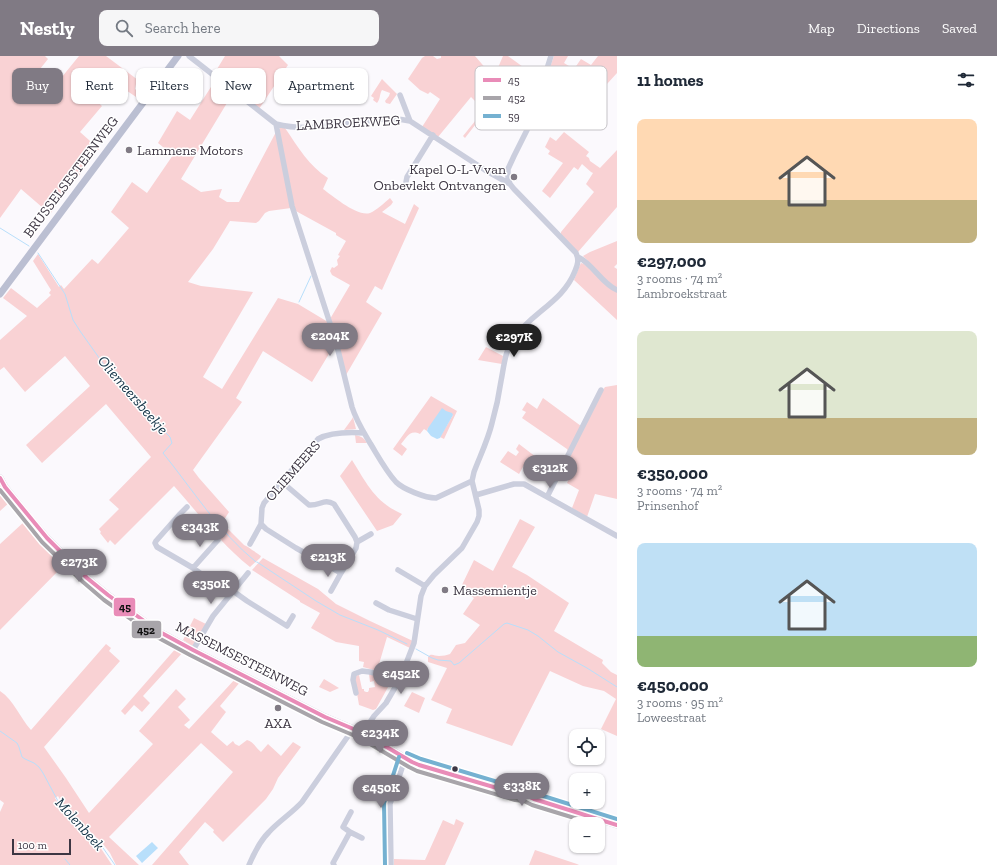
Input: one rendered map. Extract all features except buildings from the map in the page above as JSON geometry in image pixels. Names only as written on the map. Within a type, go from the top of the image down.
[{"type":"main road","name":"BRUSSELSESTEENWEG","points":[[0,294],[178,56]]},
{"type":"main road","name":"MASSEMSESTEENWEG","points":[[0,478],[5,487],[47,538],[87,578],[113,599],[149,624],[194,650],[325,717],[363,733],[405,759],[419,765],[617,825]]},
{"type":"street","name":"LAMBROEKWEG","points":[[189,56],[276,124],[288,127],[314,128],[389,118],[410,121],[485,170],[510,184]]},
{"type":"street","points":[[548,66],[551,56]]},
{"type":"street","name":"LAMBROEKWEG","points":[[400,95],[410,121]]},
{"type":"street","points":[[276,124],[292,206],[336,342],[355,417],[376,454],[396,482],[402,487],[432,498],[436,498],[472,481]]},
{"type":"street","points":[[527,130],[508,169],[510,184],[514,190],[576,253],[578,257],[617,290]]},
{"type":"street","points":[[405,187],[407,177],[433,135]]},
{"type":"street","points":[[363,733],[374,716],[386,703],[400,678],[414,643],[421,596],[425,586],[434,575],[462,548],[477,522],[480,510],[472,481],[492,424],[506,354],[511,342],[518,332],[555,300],[564,290],[572,278],[578,264],[578,257]]},
{"type":"street","points":[[548,497],[601,390]]},
{"type":"street","name":"OLIEMEERS","points":[[250,544],[261,524],[262,508],[264,503],[318,439],[326,435],[354,432],[364,433]]},
{"type":"street","points":[[282,482],[309,505],[314,506],[325,501],[329,501],[334,504],[355,537],[357,542],[356,548],[331,591]]},
{"type":"street","points":[[476,495],[514,484],[524,484],[617,536]]},
{"type":"street","points":[[187,507],[155,543],[157,547],[193,568],[211,581],[228,597]]},
{"type":"street","points":[[261,524],[266,529],[296,548],[341,573]]},
{"type":"street","points":[[357,542],[371,534]]},
{"type":"street","points":[[193,568],[218,540]]},
{"type":"street","points":[[398,570],[425,586]]},
{"type":"street","points":[[194,650],[213,616],[248,573]]},
{"type":"street","points":[[234,591],[287,626],[293,616]]},
{"type":"street","points":[[376,603],[388,610],[417,619]]},
{"type":"street","points":[[356,694],[352,680],[354,674],[362,671],[400,678]]},
{"type":"street","points":[[249,865],[264,837],[272,828],[297,808],[302,802],[353,729]]},
{"type":"street","points":[[391,865],[390,804],[405,759]]},
{"type":"street","points":[[351,812],[343,827],[362,838]]},
{"type":"street","points":[[334,865],[333,863],[350,832]]},
{"type":"shaded area","points":[[0,56],[45,56],[48,59],[41,68],[12,68],[12,104],[63,104],[63,76],[79,56],[106,56],[122,68],[71,68],[71,104],[100,104],[102,106],[80,132],[99,149],[50,214],[21,189],[0,218]]},
{"type":"shaded area","points":[[225,56],[279,56],[288,65],[286,68],[274,68],[274,86],[266,98],[266,68],[218,68]]},
{"type":"shaded area","points":[[425,56],[433,56],[437,59],[441,58],[441,56],[475,56],[484,66],[475,66],[475,101],[471,97],[438,137],[422,127],[440,99],[430,92],[428,94],[420,90],[408,79],[422,58]]},
{"type":"shaded area","points":[[503,56],[508,56],[522,66],[499,66]]},
{"type":"shaded area","points":[[554,56],[568,56],[564,63],[569,66],[551,66]]},
{"type":"shaded area","points":[[598,56],[617,56],[617,73],[607,84],[607,66],[576,66],[581,59],[591,65]]},
{"type":"shaded area","points":[[128,72],[136,78],[136,97],[128,92]]},
{"type":"shaded area","points":[[382,79],[397,94],[390,104],[386,103],[385,101],[390,93],[382,90],[377,103],[371,96]]},
{"type":"shaded area","points":[[211,87],[211,104],[226,104],[181,179],[201,192],[222,189],[219,197],[227,202],[239,202],[276,132],[291,208],[269,211],[265,213],[256,223],[230,221],[213,249],[188,282],[201,286],[253,292],[203,377],[222,389],[278,298],[298,304],[328,322],[335,344],[312,382],[263,351],[236,398],[242,402],[193,470],[229,512],[222,523],[244,545],[261,556],[250,567],[229,549],[174,486],[115,545],[110,540],[108,543],[100,533],[101,532],[99,529],[119,509],[109,500],[151,457],[106,404],[42,463],[26,445],[90,386],[65,356],[25,392],[4,367],[0,370],[0,340],[27,316],[3,298],[11,288],[37,308],[51,295],[49,293],[51,290],[33,261],[38,254],[59,287],[61,285],[64,289],[92,259],[98,264],[129,228],[111,212],[132,182],[147,193],[173,155],[158,143],[177,111],[190,120],[200,104],[203,104],[203,100]]},
{"type":"shaded area","points":[[253,104],[262,104],[259,109]]},
{"type":"shaded area","points":[[475,121],[475,125],[465,138],[463,136]]},
{"type":"shaded area","points":[[280,127],[285,128],[309,162],[328,178],[323,189],[345,205],[359,212],[370,213],[390,198],[393,202],[382,212],[405,224],[414,204],[419,208],[382,290],[375,286],[366,302],[382,313],[346,375],[330,319],[350,285],[332,275],[330,271],[332,267],[334,268],[338,265],[337,260],[340,256],[338,255],[346,241],[336,235],[336,233],[294,210],[279,130]]},
{"type":"shaded area","points":[[564,132],[589,152],[586,156],[600,168],[617,150],[617,207],[578,252],[561,235],[561,232],[594,192],[586,184],[593,173],[582,164],[578,170],[574,167],[550,198],[542,191],[563,163],[548,154],[550,151],[545,147],[550,137],[556,141]]},
{"type":"shaded area","points":[[617,241],[617,264],[614,267],[617,269],[617,288],[606,280],[583,256]]},
{"type":"shaded area","points":[[581,263],[617,292],[617,320],[574,280]]},
{"type":"shaded area","points":[[486,347],[503,356],[502,364],[478,360]]},
{"type":"shaded area","points":[[617,385],[617,499],[595,494],[587,517],[572,508],[579,490],[567,483],[572,473],[563,469],[599,396],[605,387]]},
{"type":"shaded area","points":[[431,396],[457,411],[444,439],[440,437],[453,415],[428,428],[427,431],[424,429],[420,434],[414,432],[409,434],[401,444],[407,449],[402,456],[393,449]]},
{"type":"shaded area","points":[[543,398],[581,426],[568,451],[522,418],[526,412],[522,410],[527,402],[537,409]]},
{"type":"shaded area","points":[[353,417],[356,429],[344,430],[352,419]]},
{"type":"shaded area","points":[[355,435],[365,440],[367,443],[356,443]]},
{"type":"shaded area","points":[[519,444],[536,457],[533,461],[528,458],[519,474],[500,462],[508,451],[516,456],[519,452],[516,449]]},
{"type":"shaded area","points":[[352,460],[372,492],[385,504],[402,514],[393,525],[377,531],[340,476]]},
{"type":"shaded area","points":[[0,485],[11,501],[0,511]]},
{"type":"shaded area","points":[[520,519],[535,527],[512,567],[527,575],[569,603],[554,631],[603,660],[602,663],[611,672],[617,675],[617,736],[605,731],[605,729],[601,729],[616,699],[604,691],[583,686],[550,671],[512,746],[446,723],[452,709],[431,700],[447,668],[428,662],[428,657],[430,655],[440,656],[450,654],[456,645],[465,643],[480,625],[463,614],[474,598],[460,589],[474,560],[493,571]]},
{"type":"shaded area","points":[[25,521],[65,564],[0,630],[0,544]]},
{"type":"shaded area","points":[[263,558],[318,589],[336,604],[413,641],[410,648],[387,637],[377,671],[363,667],[364,662],[359,661],[359,646],[336,642],[311,628],[320,613],[300,602],[252,570]]},
{"type":"shaded area","points":[[194,618],[206,624],[193,645],[191,645],[183,640]]},
{"type":"shaded area","points":[[106,644],[111,648],[109,651],[120,661],[44,747],[89,813],[153,744],[139,731],[176,689],[186,699],[178,707],[190,720],[184,725],[189,729],[236,678],[241,681],[220,706],[226,712],[211,732],[227,746],[233,741],[239,746],[247,740],[253,743],[261,752],[268,744],[281,756],[293,742],[301,747],[278,778],[266,799],[223,842],[213,832],[214,830],[205,822],[179,852],[189,865],[152,865],[233,772],[201,743],[109,837],[139,865],[116,865],[110,853],[103,844],[65,807],[58,796],[55,798],[59,804],[98,844],[112,865],[0,865],[0,812],[4,803],[0,800],[0,691],[13,704],[31,730]]},
{"type":"shaded area","points":[[177,647],[184,651],[143,696],[150,703],[142,712],[134,705],[125,715],[121,711]]},
{"type":"shaded area","points":[[369,674],[393,678],[376,709],[373,710],[359,705],[354,676],[359,675],[362,689],[368,692],[369,688],[375,687],[374,681],[370,682]]},
{"type":"shaded area","points":[[324,679],[339,688],[330,692],[319,687]]},
{"type":"shaded area","points":[[412,692],[425,698],[419,713],[404,706]]},
{"type":"shaded area","points":[[456,819],[464,823],[445,865],[394,865],[394,859],[425,860],[443,820],[454,825]]},
{"type":"shaded area","points":[[535,850],[577,864],[579,865],[529,865]]},
{"type":"water","points":[[442,408],[453,415],[440,438],[437,439],[431,436],[427,431]]},
{"type":"water","points":[[152,842],[158,848],[142,863],[136,856]]},
{"type":"waterway","name":"Oliemeersbeekje","points":[[0,228],[29,246]]},
{"type":"waterway","name":"Oliemeersbeekje","points":[[38,253],[65,294],[73,320],[107,369],[145,412],[170,437],[172,443],[163,453],[206,510],[242,550],[256,562]]},
{"type":"waterway","points":[[299,302],[311,276]]},
{"type":"waterway","name":"Oliemeersbeekje","points":[[257,562],[340,615],[378,630],[407,644]]},
{"type":"waterway","name":"Oliemeersbeekje","points":[[416,649],[432,658],[451,661],[454,665],[459,663],[507,623],[528,630],[558,652],[617,687]]},
{"type":"waterway","name":"Molenbeek","points":[[0,731],[17,743],[22,757],[39,767],[59,803],[101,845],[115,865]]},
{"type":"waterway","points":[[65,859],[70,865]]},
{"type":"transit line","name":"45","points":[[0,478],[5,487],[47,538],[87,578],[158,631],[325,717],[363,733],[419,765],[517,794],[526,795],[534,799],[617,825]]},
{"type":"transit line","name":"452","points":[[0,490],[42,542],[83,582],[104,600],[155,636],[322,722],[360,738],[417,771],[515,800],[524,801],[532,805],[571,817]]},
{"type":"transit line","name":"59","points":[[407,753],[421,759],[518,788],[528,789],[537,794],[617,819]]},
{"type":"transit line","name":"59","points":[[385,865],[384,803],[399,757]]},
{"type":"place","name":"Lammens Motors","points":[[129,150]]},
{"type":"place","name":"Kapel O-L-V van Onbevlekt Ontvangen","points":[[514,177]]},
{"type":"place","name":"Massemientje","points":[[445,590]]},
{"type":"place","name":"AXA","points":[[278,708]]}]
